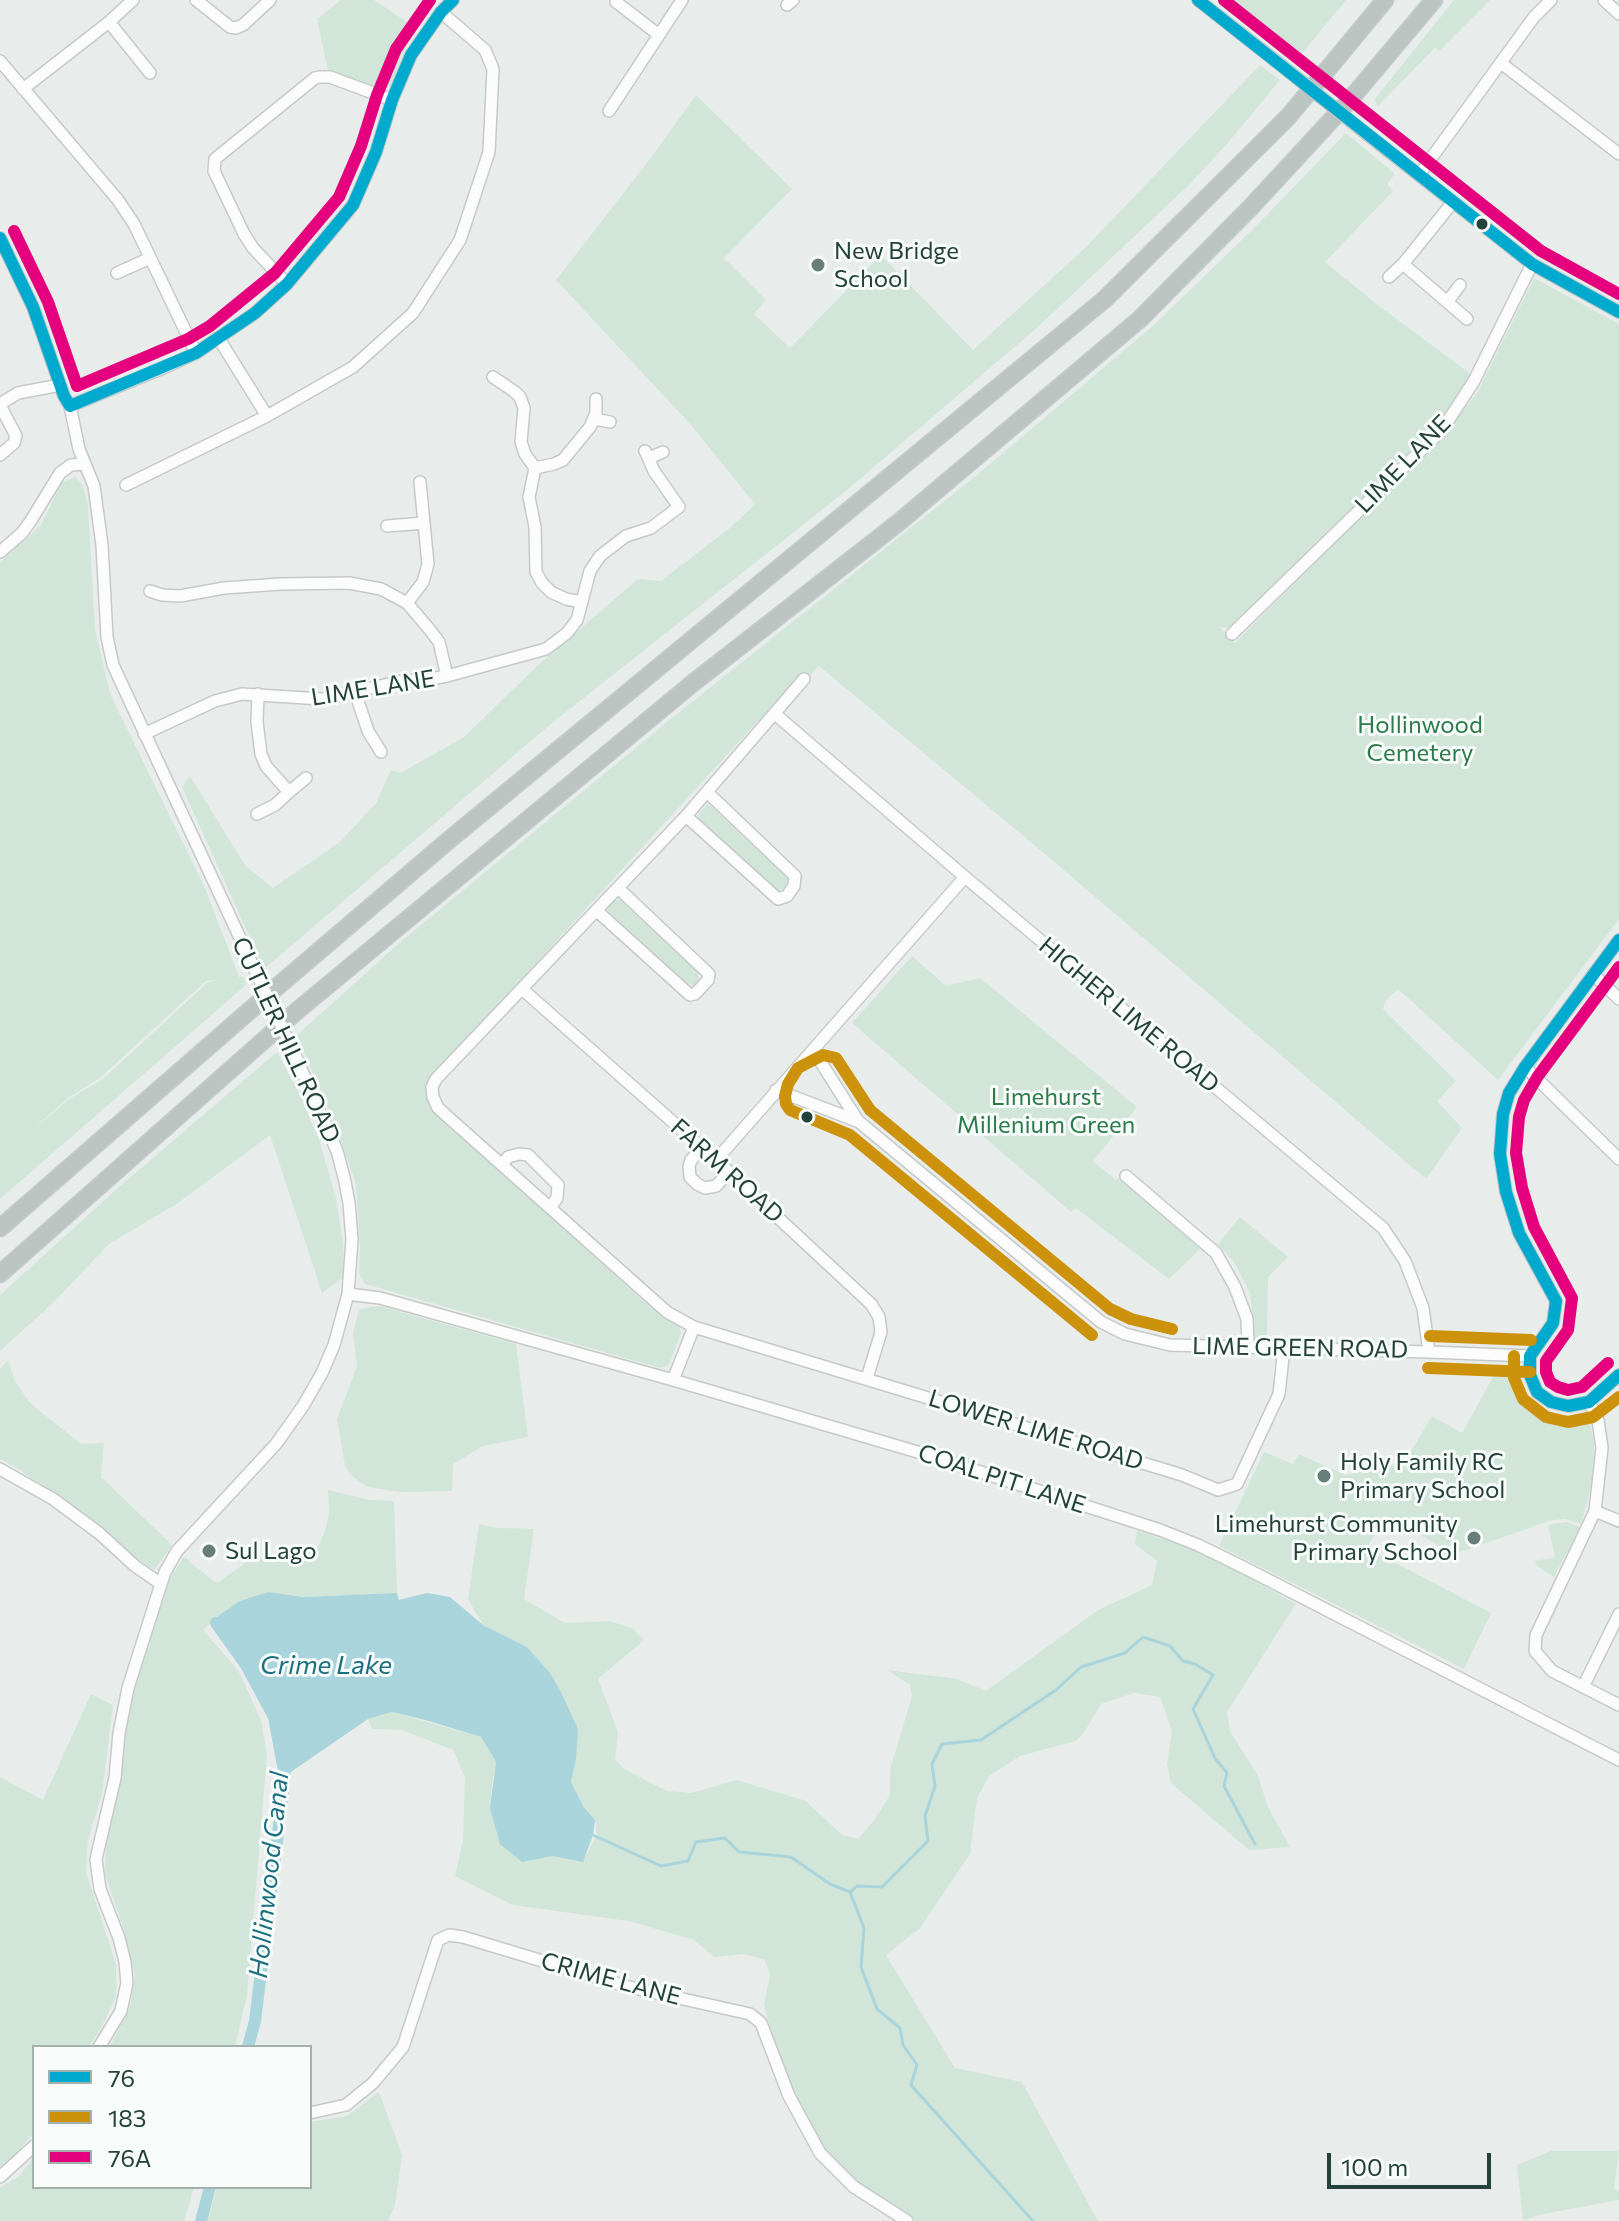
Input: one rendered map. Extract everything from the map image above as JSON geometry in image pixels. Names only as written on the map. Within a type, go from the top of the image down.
[{"type":"highway","points":[[0,1228],[437,850],[1105,299],[1289,116],[1385,0]]},
{"type":"highway","points":[[1381,65],[1425,0]]},
{"type":"highway","points":[[0,1274],[298,1010],[693,683],[898,523],[1140,319],[1251,207],[1381,65],[1434,0]]},
{"type":"street","points":[[23,89],[133,0]]},
{"type":"street","points":[[196,0],[230,27],[236,28],[270,0]]},
{"type":"street","points":[[70,406],[196,353],[255,313],[287,284],[353,205],[411,55],[453,0]]},
{"type":"street","points":[[609,111],[682,0]]},
{"type":"street","points":[[1198,0],[1532,264],[1619,312]]},
{"type":"street","points":[[1419,175],[1534,17],[1551,0]]},
{"type":"street","points":[[1604,0],[1619,14]]},
{"type":"street","points":[[616,2],[659,35]]},
{"type":"street","points":[[126,485],[267,416],[353,367],[413,313],[460,240],[489,152],[493,69],[485,50],[441,12]]},
{"type":"street","points":[[109,22],[150,73]]},
{"type":"street","points":[[0,61],[118,200],[134,224],[196,353]]},
{"type":"street","points":[[1501,63],[1619,154]]},
{"type":"street","points":[[287,284],[244,234],[214,171],[215,159],[315,78],[330,77],[392,100]]},
{"type":"street","points":[[1389,277],[1453,202]]},
{"type":"street","name":"CUTLER HILL ROAD","points":[[0,238],[33,307],[70,406],[79,449],[94,486],[109,653],[117,677],[337,1151],[349,1203],[352,1239],[348,1294],[334,1345],[322,1373],[276,1444],[177,1551],[165,1572],[128,1688],[119,1733],[115,1778],[96,1859],[100,1889],[119,1938],[127,1983],[121,2011],[100,2045]]},
{"type":"street","points":[[117,273],[150,258]]},
{"type":"street","points":[[1403,264],[1467,319]]},
{"type":"street","name":"LIME LANE","points":[[1232,634],[1442,430],[1474,381],[1532,264]]},
{"type":"street","points":[[1448,301],[1460,285]]},
{"type":"street","points":[[219,339],[267,416]]},
{"type":"street","points":[[493,377],[515,392],[523,402],[521,442],[535,468],[529,497],[535,527],[536,572],[551,592],[582,602]]},
{"type":"street","points":[[0,455],[14,443],[16,436],[0,405],[18,393],[60,385]]},
{"type":"street","points":[[535,468],[563,460],[595,419],[596,399]]},
{"type":"street","points":[[595,419],[610,422]]},
{"type":"street","name":"LIME LANE","points":[[144,734],[215,701],[242,694],[322,699],[402,681],[447,676],[546,649],[574,626],[590,571],[600,556],[626,536],[651,528],[684,503],[654,471],[647,455],[663,452]]},
{"type":"street","points":[[0,552],[30,522],[60,473],[71,465],[84,464]]},
{"type":"street","points":[[407,603],[423,582],[428,564],[420,482]]},
{"type":"street","points":[[387,526],[424,523]]},
{"type":"street","points":[[150,591],[180,596],[224,588],[349,583],[381,589],[407,603],[439,642],[447,676]]},
{"type":"street","name":"LOWER LIME ROAD","points":[[804,679],[686,816],[436,1079],[432,1087],[438,1108],[667,1312],[694,1327],[1182,1475],[1218,1490],[1237,1484],[1279,1394],[1284,1348]]},
{"type":"street","points":[[355,692],[368,731],[378,747],[386,735]]},
{"type":"street","points":[[258,694],[261,754],[266,766],[289,792]]},
{"type":"street","name":"HIGHER LIME ROAD","points":[[775,714],[1383,1228],[1405,1261],[1423,1308],[1429,1352]]},
{"type":"street","points":[[257,814],[275,805],[306,778]]},
{"type":"street","points":[[686,816],[778,899],[787,896],[794,886],[795,876],[707,792]]},
{"type":"street","points":[[716,1160],[965,877]]},
{"type":"street","points":[[597,911],[690,995],[695,994],[708,980],[709,974],[618,888]]},
{"type":"street","points":[[1619,940],[1509,1093],[1503,1114],[1500,1154],[1506,1192],[1519,1233],[1553,1291],[1557,1306],[1553,1323],[1530,1356],[1530,1375],[1537,1392],[1551,1402],[1568,1406],[1589,1402],[1619,1375]]},
{"type":"street","points":[[1593,974],[1619,999]]},
{"type":"street","name":"FARM ROAD","points":[[522,989],[716,1160],[871,1304],[879,1317],[881,1332],[867,1378]]},
{"type":"street","name":"LIME GREEN ROAD","points":[[813,1050],[858,1121],[1101,1322],[1125,1334],[1170,1345],[1530,1356]]},
{"type":"street","points":[[1525,1067],[1619,1159]]},
{"type":"street","name":"LIME GREEN ROAD","points":[[776,1090],[858,1121]]},
{"type":"street","points":[[702,1148],[689,1166],[690,1177],[697,1184],[705,1188],[716,1186],[729,1172]]},
{"type":"street","points":[[502,1165],[508,1157],[528,1155],[558,1185],[557,1198],[550,1208]]},
{"type":"street","points":[[1126,1176],[1216,1253],[1235,1287],[1247,1319],[1248,1346]]},
{"type":"street","name":"COAL PIT LANE","points":[[348,1294],[380,1298],[673,1380],[931,1456],[1160,1530],[1198,1545],[1619,1760]]},
{"type":"street","points":[[673,1380],[694,1327]]},
{"type":"street","points":[[1589,1402],[1598,1420],[1602,1448],[1595,1511],[1536,1635],[1535,1651],[1552,1671],[1619,1705]]},
{"type":"street","points":[[0,1469],[53,1499],[161,1584]]},
{"type":"street","points":[[1595,1511],[1619,1521]]},
{"type":"street","points":[[1583,1687],[1619,1614]]},
{"type":"street","name":"CRIME LANE","points":[[312,2113],[346,2105],[373,2083],[403,2047],[438,1940],[449,1935],[463,1937],[625,1986],[750,2014],[761,2023],[789,2096],[820,2153],[854,2187],[907,2221]]},
{"type":"street","points":[[0,2177],[32,2148]]},
{"type":"green space","points":[[341,0],[374,0],[416,28],[392,84],[386,88],[328,71],[317,19]]},
{"type":"green space","points":[[1218,0],[1346,0],[1295,62]]},
{"type":"green space","points":[[1454,0],[1490,0],[1439,51],[1435,48],[1378,106],[1374,100]]},
{"type":"green space","points":[[1260,65],[1280,80],[1226,145],[1191,183],[1039,326],[847,490],[552,723],[264,969],[182,787],[190,776],[245,865],[273,888],[340,842],[376,803],[391,770],[400,773],[463,738],[538,665],[638,579],[661,581],[731,527],[755,504],[691,425],[556,280],[696,95],[792,189],[724,258],[766,300],[754,314],[790,348],[881,255],[973,350],[1084,249]]},
{"type":"green space","name":"Hollinwood Cemetery","points":[[1346,133],[1395,174],[1387,184],[1393,191],[1325,262],[1472,375],[1443,423],[1228,628],[1220,627],[1235,643],[1445,432],[1477,393],[1534,278],[1619,324],[1619,919],[1498,1080],[1398,989],[1386,1000],[1383,1009],[1456,1081],[1437,1101],[1462,1128],[1426,1179],[819,666],[808,677],[803,672],[430,1079],[428,1096],[435,1112],[651,1308],[679,1326],[681,1333],[669,1365],[660,1368],[365,1284],[359,1273],[356,1184],[337,1129],[297,1035],[397,945],[667,722],[977,475],[1155,324]]},
{"type":"green space","points":[[76,477],[83,486],[88,506],[95,630],[111,696],[205,888],[239,977],[244,977],[246,985],[0,1199],[0,562],[41,525],[62,482]],"holes":[[[220,980],[208,982],[103,1079],[69,1099],[27,1135],[68,1098],[101,1077],[206,981]]]},
{"type":"green space","points":[[707,805],[788,878],[786,888],[776,891],[697,818]]},
{"type":"green space","points":[[612,900],[620,900],[696,969],[699,978],[696,984],[685,983],[608,911],[606,907]]},
{"type":"green space","name":"Limehurst Millenium Green","points":[[912,956],[946,986],[980,978],[1137,1107],[1093,1161],[1116,1180],[1120,1176],[1200,1249],[1169,1279],[1076,1208],[1071,1212],[852,1023]]},
{"type":"green space","points":[[277,1052],[320,1142],[336,1199],[344,1277],[322,1293],[270,1135],[178,1203],[109,1244],[53,1303],[0,1351],[0,1295],[120,1186]]},
{"type":"green space","points":[[1240,1217],[1288,1257],[1268,1277],[1267,1339],[1255,1339],[1250,1293],[1234,1262],[1218,1244]]},
{"type":"green space","points":[[379,1306],[516,1344],[528,1437],[483,1446],[453,1464],[452,1491],[401,1492],[367,1487],[345,1466],[337,1419],[357,1366],[353,1334],[359,1309]]},
{"type":"green space","points":[[8,1360],[15,1381],[30,1403],[81,1444],[104,1443],[101,1477],[172,1545],[154,1570],[81,1513],[0,1459],[0,1369]]},
{"type":"green space","name":"Limehurst Community Primary School","points":[[1499,1366],[1519,1371],[1520,1388],[1543,1415],[1566,1419],[1589,1418],[1594,1443],[1593,1481],[1581,1524],[1565,1519],[1552,1520],[1455,1554],[1385,1516],[1367,1548],[1491,1613],[1464,1669],[1219,1546],[1264,1452],[1293,1464],[1299,1454],[1345,1475],[1404,1463],[1432,1416],[1462,1433]]},
{"type":"green space","points":[[328,1490],[370,1500],[394,1501],[397,1593],[304,1597],[268,1592],[218,1616],[203,1630],[238,1670],[261,1720],[267,1754],[247,1995],[235,2045],[111,2045],[130,2008],[135,1977],[105,1874],[106,1833],[119,1790],[126,1721],[165,1586],[184,1557],[219,1582],[249,1560],[316,1551],[329,1514]]},
{"type":"green space","points":[[1566,1522],[1580,1527],[1554,1577],[1537,1566],[1535,1561],[1555,1557],[1548,1525]]},
{"type":"green space","points":[[479,1524],[534,1529],[524,1599],[565,1623],[609,1621],[632,1628],[644,1640],[598,1679],[618,1732],[615,1759],[624,1769],[667,1791],[691,1793],[737,1780],[806,1801],[842,1835],[858,1839],[890,1795],[890,1770],[912,1696],[910,1685],[887,1670],[957,1679],[986,1691],[1098,1610],[1152,1585],[1157,1561],[1135,1544],[1137,1531],[1200,1551],[1296,1604],[1227,1712],[1230,1731],[1258,1776],[1268,1807],[1290,1847],[1249,1850],[1171,1783],[1167,1764],[1172,1731],[1160,1697],[1134,1693],[1101,1704],[1076,1741],[1020,1756],[989,1776],[977,1798],[970,1854],[920,1928],[886,1955],[955,2068],[1022,2082],[1098,2221],[916,2221],[860,2184],[825,2151],[795,2097],[773,2039],[764,2005],[770,1974],[765,1960],[744,1954],[714,1957],[694,1940],[629,1921],[513,1905],[455,1876],[463,1840],[465,1777],[453,1750],[402,1730],[372,1729],[368,1719],[392,1712],[481,1737],[496,1762],[490,1808],[522,1862],[553,1856],[583,1861],[597,1835],[595,1820],[583,1806],[571,1782],[576,1759],[560,1690],[550,1673],[527,1647],[483,1625],[468,1599]]},
{"type":"green space","points":[[91,1694],[113,1705],[102,1794],[88,1840],[86,1872],[116,1964],[116,1997],[90,2045],[32,2045],[32,2135],[0,2168],[0,1777],[43,1800]]},
{"type":"green space","points":[[379,2092],[402,2155],[395,2205],[388,2221],[208,2221],[216,2189],[312,2189],[312,2122],[347,2116]]},
{"type":"green space","points":[[1551,2151],[1619,2151],[1614,2188],[1619,2192],[1619,2200],[1538,2215],[1523,2221],[1517,2165]]},
{"type":"green space","points":[[32,2160],[32,2189],[193,2189],[184,2221],[0,2221],[0,2188],[19,2176]]},
{"type":"water","name":"Crime Lake","points":[[268,1592],[304,1597],[397,1593],[399,1600],[427,1593],[450,1597],[483,1625],[527,1647],[550,1673],[578,1729],[571,1782],[583,1806],[595,1820],[583,1862],[553,1856],[522,1862],[500,1844],[490,1808],[496,1762],[481,1737],[429,1721],[392,1712],[368,1719],[285,1776],[274,1717],[246,1665],[216,1623],[218,1616],[240,1601]]},
{"type":"waterway","name":"Hollinwood Canal","points":[[216,1623],[246,1665],[274,1717],[285,1776],[255,2021],[249,2045]]},
{"type":"waterway","points":[[850,1892],[857,1886],[882,1887],[928,1841],[925,1816],[935,1786],[932,1764],[942,1744],[981,1740],[1056,1690],[1081,1667],[1125,1653],[1143,1637],[1170,1646],[1183,1661],[1213,1675],[1193,1709],[1215,1758],[1227,1773],[1224,1786],[1255,1844]]},
{"type":"waterway","points":[[593,1835],[661,1866],[688,1861],[696,1842],[725,1838],[739,1852],[791,1857],[830,1884],[850,1892],[864,1928],[861,1967],[877,2009],[900,2028],[903,2045],[917,2065],[911,2085],[1033,2221]]},
{"type":"waterway","name":"Hollinwood Canal","points":[[201,2221],[209,2189]]},
{"type":"transit line","name":"76A","points":[[14,231],[48,302],[77,386],[188,339],[210,326],[275,273],[339,197],[396,49],[430,0]]},
{"type":"transit line","name":"76","points":[[70,406],[196,353],[255,313],[287,284],[353,205],[411,55],[453,0]]},
{"type":"transit line","name":"76","points":[[1198,0],[1532,264],[1619,312]]},
{"type":"transit line","name":"76A","points":[[1224,0],[1541,251],[1619,294]]},
{"type":"transit line","name":"76","points":[[0,238],[33,307],[70,406]]},
{"type":"transit line","name":"76","points":[[1619,940],[1509,1093],[1503,1114],[1500,1154],[1506,1192],[1519,1233],[1556,1301],[1553,1323],[1530,1356],[1530,1375],[1537,1392],[1551,1402],[1568,1406],[1589,1402],[1619,1375]]},
{"type":"transit line","name":"76A","points":[[1608,1363],[1582,1387],[1568,1390],[1550,1382],[1546,1361],[1568,1330],[1572,1298],[1534,1227],[1522,1188],[1516,1153],[1519,1117],[1524,1100],[1538,1076],[1619,967]]},
{"type":"transit line","name":"183","points":[[1092,1335],[850,1135],[790,1110],[785,1096],[798,1068],[823,1055],[836,1058],[870,1110],[1110,1309],[1131,1319],[1172,1329]]},
{"type":"transit line","name":"183","points":[[1430,1336],[1531,1340]]},
{"type":"transit line","name":"183","points":[[1514,1356],[1514,1378],[1523,1399],[1546,1417],[1568,1422],[1593,1417],[1619,1397]]},
{"type":"transit line","name":"183","points":[[1428,1368],[1530,1372]]},
{"type":"place","name":"New Bridge School","points":[[818,265]]},
{"type":"place","name":"Holy Family RC Primary School","points":[[1324,1476]]},
{"type":"place","name":"Limehurst Community Primary School","points":[[1474,1538]]},
{"type":"place","name":"Sul Lago","points":[[209,1551]]}]
